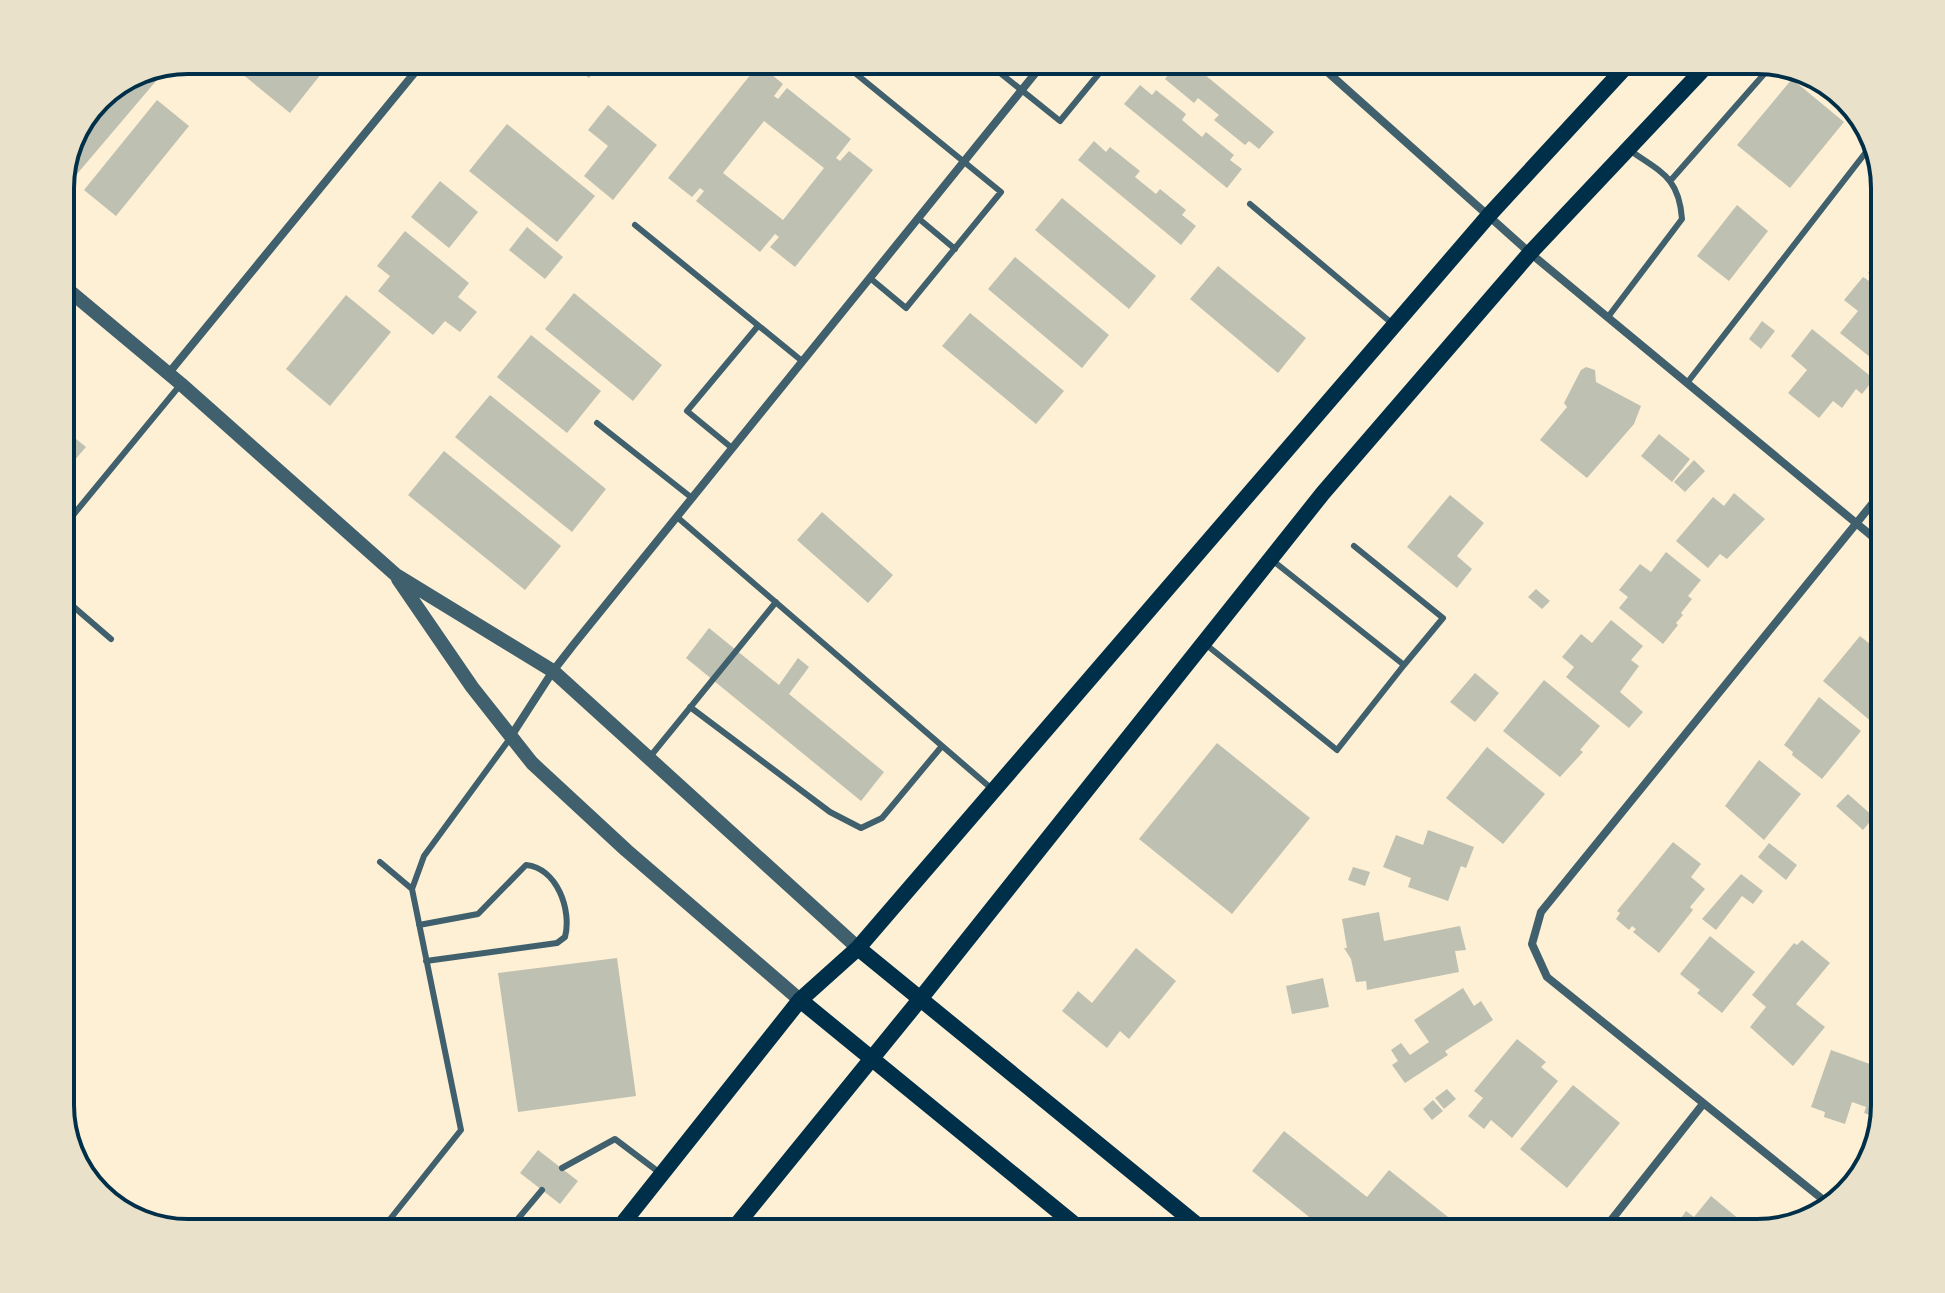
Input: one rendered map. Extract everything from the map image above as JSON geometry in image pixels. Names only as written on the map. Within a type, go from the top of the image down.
[{"type":"main road","points":[[626,1219],[800,1000],[858,948],[1490,214],[1619,74]]},
{"type":"main road","points":[[741,1219],[1323,493],[1530,253],[1699,74]]},
{"type":"main road","points":[[858,948],[1190,1219]]},
{"type":"main road","points":[[800,1000],[1068,1219]]},
{"type":"street","points":[[168,374],[414,74]]},
{"type":"street","points":[[511,736],[553,671],[1035,74]]},
{"type":"street","points":[[1330,74],[1530,253],[1871,535]]},
{"type":"street","points":[[74,295],[181,384],[396,575],[553,671],[858,948]]},
{"type":"street","points":[[1822,1199],[1547,977],[1532,944],[1541,912],[1871,505]]},
{"type":"street","points":[[396,575],[472,687],[532,763],[626,850],[800,1000]]},
{"type":"street","points":[[1612,1219],[1703,1104]]},
{"type":"lane","points":[[856,74],[1001,192],[906,308],[870,278]]},
{"type":"lane","points":[[1001,74],[1060,121],[1097,76],[1095,74]]},
{"type":"lane","points":[[1671,180],[1764,75]]},
{"type":"lane","points":[[1608,317],[1682,219],[1680,199],[1671,180],[1628,149]]},
{"type":"lane","points":[[1687,383],[1865,153]]},
{"type":"lane","points":[[1250,204],[1394,325]]},
{"type":"lane","points":[[918,218],[955,249]]},
{"type":"lane","points":[[635,225],[802,361]]},
{"type":"lane","points":[[732,448],[687,411],[758,326]]},
{"type":"lane","points":[[74,514],[181,384]]},
{"type":"lane","points":[[597,423],[692,498]]},
{"type":"lane","points":[[677,517],[994,790]]},
{"type":"lane","points":[[1204,643],[1337,750],[1443,618],[1354,546]]},
{"type":"lane","points":[[1271,559],[1404,665]]},
{"type":"lane","points":[[649,758],[776,602]]},
{"type":"lane","points":[[74,607],[111,639]]},
{"type":"lane","points":[[690,707],[830,812],[861,828],[882,818],[942,746]]},
{"type":"lane","points":[[390,1219],[461,1130],[412,889],[424,856],[511,736]]},
{"type":"lane","points":[[380,862],[412,889]]},
{"type":"lane","points":[[419,925],[478,914],[526,865],[537,866],[548,874],[567,914],[565,937],[557,943],[426,961]]},
{"type":"lane","points":[[562,1168],[615,1139],[662,1175]]},
{"type":"lane","points":[[518,1219],[542,1190]]},
{"type":"building","points":[[242,74],[321,74],[290,113]]},
{"type":"building","points":[[751,74],[771,74],[783,84],[774,96],[778,99],[787,88],[851,139],[836,158],[840,161],[849,151],[873,170],[795,267],[770,247],[779,237],[775,234],[760,252],[696,201],[704,191],[700,188],[692,197],[668,178]],"holes":[[[764,121],[824,168],[783,220],[723,173]]]},
{"type":"building","points":[[1169,74],[1204,74],[1274,132],[1259,149],[1249,141],[1245,145],[1214,120],[1219,115],[1198,98],[1194,103],[1165,79]]},
{"type":"building","points":[[158,79],[75,177],[86,138],[98,119],[125,93]]},
{"type":"building","points":[[1791,80],[1844,122],[1790,188],[1737,145]]},
{"type":"building","points":[[1140,85],[1152,95],[1156,90],[1186,114],[1182,120],[1202,137],[1206,132],[1234,155],[1230,160],[1242,169],[1227,188],[1124,104]]},
{"type":"building","points":[[157,100],[189,126],[116,216],[84,190]]},
{"type":"building","points":[[608,105],[657,145],[613,200],[584,176],[608,146],[588,130]]},
{"type":"building","points":[[507,124],[595,196],[557,242],[469,171]]},
{"type":"building","points":[[1094,141],[1106,152],[1110,147],[1140,171],[1135,177],[1156,194],[1160,189],[1186,210],[1182,215],[1196,226],[1181,245],[1078,160]]},
{"type":"building","points":[[440,181],[478,212],[449,248],[411,217]]},
{"type":"building","points":[[1062,198],[1156,276],[1129,309],[1035,230]]},
{"type":"building","points":[[1737,205],[1768,231],[1729,281],[1697,256]]},
{"type":"building","points":[[527,227],[563,257],[545,279],[509,250]]},
{"type":"building","points":[[405,231],[469,283],[458,297],[477,312],[460,332],[445,321],[433,335],[378,291],[390,276],[377,266]]},
{"type":"building","points":[[1015,257],[1109,335],[1082,368],[988,289]]},
{"type":"building","points":[[1218,266],[1306,338],[1278,373],[1190,299]]},
{"type":"building","points":[[1863,277],[1871,282],[1870,357],[1840,333],[1858,311],[1844,300]]},
{"type":"building","points":[[574,293],[662,365],[633,401],[545,329]]},
{"type":"building","points":[[346,295],[391,332],[330,406],[286,369]]},
{"type":"building","points":[[970,313],[1064,391],[1036,424],[942,346]]},
{"type":"building","points":[[1762,321],[1775,331],[1761,349],[1749,339]]},
{"type":"building","points":[[1812,329],[1871,377],[1871,383],[1862,394],[1856,389],[1842,408],[1833,401],[1819,418],[1788,393],[1807,370],[1791,356]]},
{"type":"building","points":[[531,335],[601,391],[567,433],[497,377]]},
{"type":"building","points":[[1586,367],[1595,370],[1596,382],[1641,406],[1634,424],[1587,478],[1540,440],[1567,407],[1564,403],[1581,370]]},
{"type":"building","points":[[490,395],[606,489],[572,532],[455,437]]},
{"type":"building","points":[[1659,434],[1690,459],[1672,482],[1641,456]]},
{"type":"building","points":[[74,437],[86,447],[74,461]]},
{"type":"building","points":[[444,451],[561,546],[525,590],[408,495]]},
{"type":"building","points":[[1694,460],[1705,471],[1685,492],[1674,482]]},
{"type":"building","points":[[1734,493],[1765,519],[1727,559],[1720,554],[1708,568],[1676,541],[1713,497],[1724,506]]},
{"type":"building","points":[[1450,495],[1484,523],[1457,556],[1472,569],[1457,588],[1407,547]]},
{"type":"building","points":[[822,512],[893,575],[868,603],[797,540]]},
{"type":"building","points":[[1666,552],[1701,580],[1688,596],[1692,599],[1681,613],[1683,615],[1676,623],[1678,625],[1663,644],[1619,608],[1628,597],[1619,590],[1640,564],[1651,572]]},
{"type":"building","points":[[1536,589],[1550,601],[1542,609],[1528,597]]},
{"type":"building","points":[[1611,620],[1643,646],[1631,660],[1639,666],[1620,692],[1643,712],[1629,728],[1566,677],[1574,667],[1562,657],[1581,634],[1592,643]]},
{"type":"building","points":[[709,628],[779,685],[798,658],[809,667],[789,694],[884,772],[861,801],[686,658]]},
{"type":"building","points":[[1860,636],[1871,645],[1871,721],[1823,681]]},
{"type":"building","points":[[1475,673],[1499,693],[1475,722],[1450,702]]},
{"type":"building","points":[[1544,680],[1600,726],[1580,750],[1583,752],[1560,777],[1503,731]]},
{"type":"building","points":[[1819,697],[1861,731],[1822,779],[1784,745]]},
{"type":"building","points":[[1217,743],[1310,818],[1232,914],[1139,839]]},
{"type":"building","points":[[1487,747],[1545,794],[1503,844],[1446,798]]},
{"type":"building","points":[[1759,760],[1801,794],[1764,840],[1725,806]]},
{"type":"building","points":[[1848,794],[1871,814],[1871,821],[1863,830],[1836,806]]},
{"type":"building","points":[[1428,830],[1474,847],[1466,868],[1461,866],[1448,901],[1408,887],[1411,878],[1383,867],[1396,835],[1423,845]]},
{"type":"building","points":[[1673,842],[1701,864],[1691,877],[1705,889],[1690,907],[1693,910],[1659,953],[1633,932],[1636,929],[1632,926],[1629,930],[1616,919],[1620,913],[1617,911]]},
{"type":"building","points":[[1769,843],[1797,865],[1786,880],[1758,857]]},
{"type":"building","points":[[1353,867],[1370,872],[1365,886],[1348,880]]},
{"type":"building","points":[[1741,874],[1763,891],[1753,904],[1742,896],[1716,930],[1702,919]]},
{"type":"building","points":[[1379,912],[1384,941],[1460,926],[1466,950],[1455,951],[1459,972],[1367,990],[1366,981],[1356,982],[1351,959],[1344,948],[1347,948],[1342,919]]},
{"type":"building","points":[[1710,936],[1755,972],[1722,1013],[1680,974]]},
{"type":"building","points":[[1802,940],[1830,963],[1796,1004],[1825,1027],[1793,1066],[1750,1027],[1766,1007],[1752,995],[1794,943],[1797,945]]},
{"type":"building","points":[[1136,948],[1176,981],[1129,1039],[1120,1031],[1107,1048],[1062,1011],[1078,991],[1092,1003]]},
{"type":"building","points":[[617,958],[636,1096],[518,1112],[498,973]]},
{"type":"building","points":[[1323,978],[1329,1007],[1292,1014],[1286,986]]},
{"type":"building","points":[[1463,988],[1474,1006],[1481,1001],[1493,1020],[1445,1051],[1448,1055],[1405,1083],[1392,1065],[1398,1061],[1391,1050],[1401,1043],[1410,1055],[1429,1042],[1414,1020]]},
{"type":"building","points":[[1517,1039],[1546,1062],[1541,1067],[1558,1081],[1512,1138],[1491,1120],[1484,1129],[1468,1116],[1483,1098],[1474,1091]]},
{"type":"building","points":[[1831,1050],[1871,1064],[1870,1115],[1864,1113],[1866,1107],[1852,1102],[1845,1124],[1824,1117],[1825,1112],[1811,1107]]},
{"type":"building","points":[[1573,1085],[1620,1123],[1567,1188],[1520,1149]]},
{"type":"building","points":[[1447,1089],[1456,1099],[1444,1109],[1435,1098]]},
{"type":"building","points":[[1433,1100],[1443,1111],[1432,1120],[1423,1109]]},
{"type":"building","points":[[1284,1131],[1367,1197],[1389,1170],[1450,1219],[1312,1219],[1252,1171]]},
{"type":"building","points":[[538,1150],[578,1181],[560,1204],[520,1173]]},
{"type":"building","points":[[1711,1196],[1739,1219],[1681,1219],[1686,1211],[1694,1217]]}]
